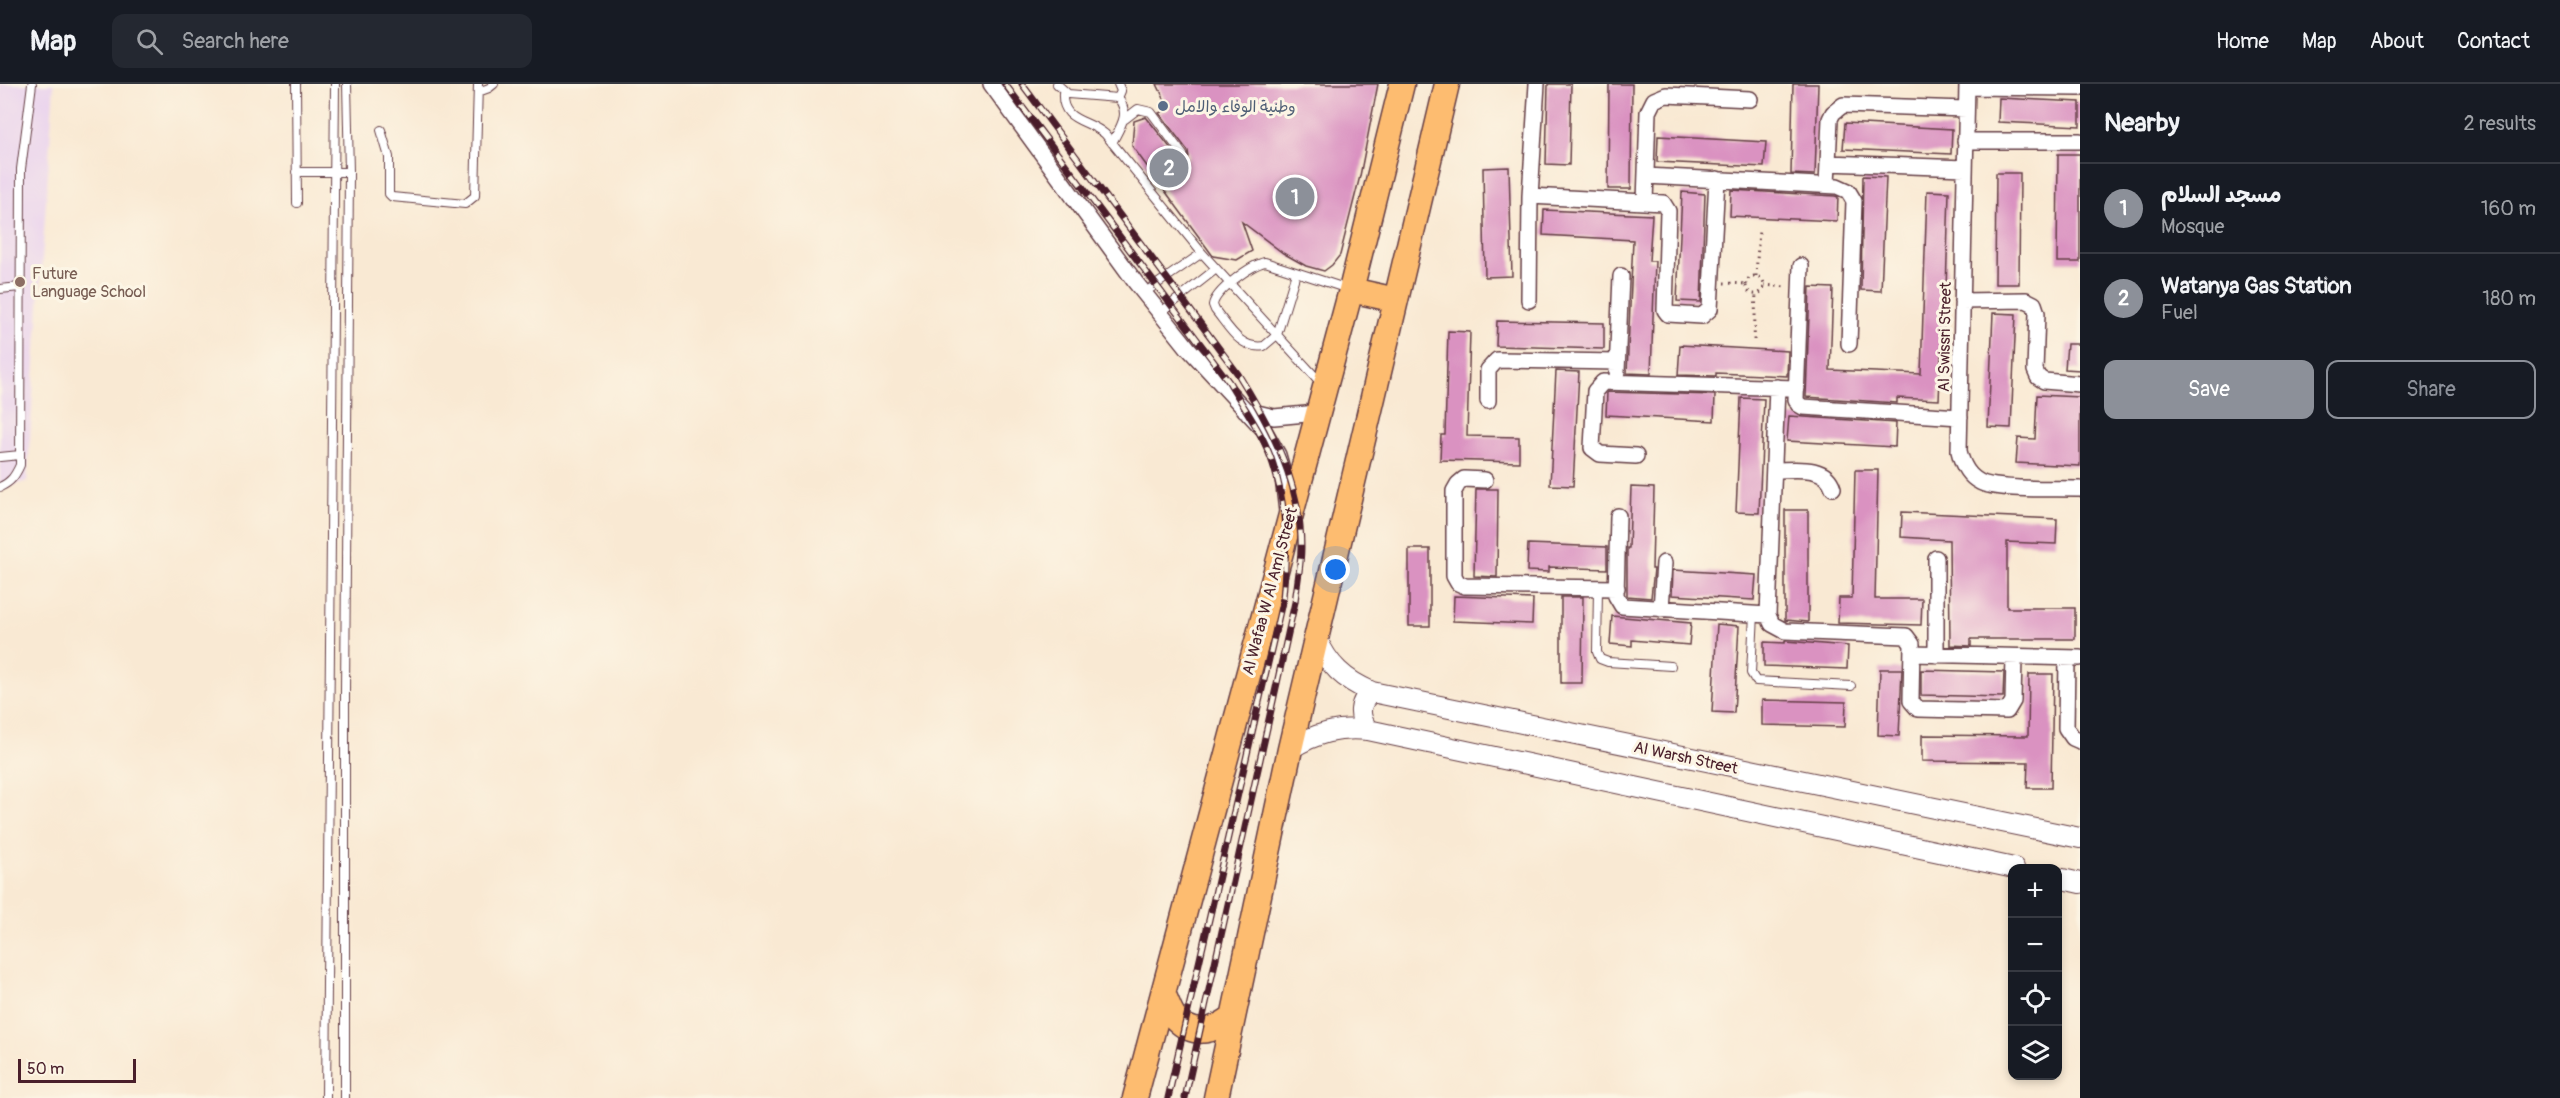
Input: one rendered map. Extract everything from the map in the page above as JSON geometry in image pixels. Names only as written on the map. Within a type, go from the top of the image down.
[{"type":"main road","name":"Al Wafaa W Al Aml Street","points":[[1136,1098],[1351,290],[1402,84]]},
{"type":"main road","points":[[1216,1098],[1290,749],[1447,84]]},
{"type":"main road","points":[[1351,290],[1396,300]]},
{"type":"main road","points":[[1163,993],[1176,1019],[1191,1029],[1215,1029],[1233,1017]]},
{"type":"street","points":[[991,84],[1144,293],[1242,409],[1264,430],[1278,455],[1282,469],[1288,521]]},
{"type":"street","points":[[1529,300],[1530,196],[1537,84]]},
{"type":"street","points":[[1967,86],[2080,88]]},
{"type":"street","name":"Al Swissri Street","points":[[1967,86],[1959,452],[1966,470],[1980,482],[1989,486],[2080,489]]},
{"type":"street","points":[[1645,202],[1648,112],[1654,100],[1666,95],[1750,99]]},
{"type":"street","points":[[1827,185],[1830,119],[1833,113],[1843,105],[1966,109]]},
{"type":"street","points":[[1965,141],[2080,141]]},
{"type":"street","points":[[1828,163],[1965,168]]},
{"type":"street","points":[[1646,176],[1827,185],[1848,191],[1854,201],[1849,344]]},
{"type":"street","points":[[1530,196],[1663,203],[1668,211],[1664,308],[1666,312],[1702,316],[1710,309],[1717,179]]},
{"type":"street","points":[[1801,266],[1797,402],[1803,407],[1960,417]]},
{"type":"street","points":[[1616,381],[1621,276]]},
{"type":"street","points":[[1962,302],[2026,300],[2034,304],[2037,313],[2035,370],[2038,377],[2044,381],[2080,384]]},
{"type":"street","points":[[1488,401],[1488,370],[1497,360],[1617,362]]},
{"type":"street","points":[[1636,456],[1600,454],[1594,451],[1591,444],[1596,387],[1602,382],[1797,388]]},
{"type":"street","points":[[1761,614],[1774,470],[1777,387]]},
{"type":"street","points":[[1242,409],[1274,417],[1317,413]]},
{"type":"street","points":[[1774,470],[1816,471],[1828,477],[1833,488]]},
{"type":"street","points":[[1485,480],[1464,479],[1454,491],[1454,576],[1458,583],[1466,586],[1617,588]]},
{"type":"street","points":[[1618,516],[1617,600],[1622,606],[1761,614],[1772,624],[1785,631],[1906,636],[1912,644],[1911,701],[1915,707],[2004,712],[2010,708],[2013,701],[2014,657]]},
{"type":"street","points":[[1936,558],[1936,655]]},
{"type":"street","points":[[1661,609],[1664,563]]},
{"type":"street","name":"Al Warsh Street","points":[[1316,637],[1324,656],[1337,672],[1353,684],[1372,692],[2080,838]]},
{"type":"street","points":[[1912,654],[2074,658],[2073,685],[2066,728],[2073,738],[2080,741]]},
{"type":"street","points":[[1368,730],[1360,713],[1363,701],[1372,692]]},
{"type":"street","points":[[1290,749],[1308,738],[1327,731],[1348,728],[1368,730],[2008,867]]},
{"type":"street","points":[[2062,879],[2080,883]]},
{"type":"lane","points":[[0,487],[16,475],[20,455],[21,170],[32,84]]},
{"type":"lane","points":[[296,84],[297,204]]},
{"type":"lane","points":[[326,1098],[335,84]]},
{"type":"lane","points":[[345,1098],[349,172],[347,84]]},
{"type":"lane","points":[[381,130],[389,157],[389,194],[392,197],[465,204],[475,196],[478,88],[489,88],[494,84]]},
{"type":"lane","points":[[1057,84],[1063,93],[1064,106],[1071,117],[1099,128],[1202,253],[1324,387]]},
{"type":"lane","points":[[1118,84],[1121,91],[1118,98]]},
{"type":"lane","points":[[1063,93],[1118,98]]},
{"type":"lane","points":[[1118,98],[1124,107],[1125,119]]},
{"type":"lane","points":[[1112,143],[1125,119],[1138,109],[1151,112],[1183,155]]},
{"type":"lane","points":[[296,172],[349,172]]},
{"type":"lane","points":[[1144,293],[1202,253]]},
{"type":"lane","points":[[1296,273],[1277,335],[1264,346],[1256,347],[1241,341],[1213,305],[1214,298],[1230,284],[1253,266],[1265,262],[1351,290]]},
{"type":"lane","points":[[1160,313],[1216,269]]},
{"type":"lane","points":[[0,289],[20,287]]},
{"type":"lane","points":[[0,457],[20,455]]},
{"type":"lane","points":[[1598,588],[1597,652],[1600,659],[1608,662],[1671,666]]},
{"type":"lane","points":[[1761,614],[1751,673],[1756,681],[1851,686]]},
{"type":"path","points":[[1756,276],[1759,230]]},
{"type":"path","points":[[1756,276],[1762,279],[1764,285],[1762,291],[1756,293],[1749,291],[1746,284],[1750,278],[1756,276]]},
{"type":"path","points":[[1712,282],[1746,284]]},
{"type":"path","points":[[1764,285],[1800,288]]},
{"type":"path","points":[[1754,340],[1756,293]]},
{"type":"shaded area","name":"Future Language School","points":[[0,84],[54,84],[27,481],[0,489]]},
{"type":"building","points":[[1157,84],[1378,84],[1360,176],[1340,255],[1332,265],[1324,271],[1306,266],[1283,253],[1242,222],[1252,251],[1237,260],[1213,256],[1132,146],[1134,121],[1146,117],[1179,159],[1184,161],[1189,157],[1188,151],[1159,113],[1169,109]]},
{"type":"building","points":[[1548,84],[1571,84],[1569,165],[1546,164]]},
{"type":"building","points":[[1609,84],[1632,84],[1631,189],[1608,189]]},
{"type":"building","points":[[1793,84],[1818,84],[1815,175],[1791,174]]},
{"type":"building","points":[[1999,98],[2080,102],[2080,126],[1998,122]]},
{"type":"building","points":[[1845,123],[1952,129],[1951,154],[1843,149]]},
{"type":"building","points":[[1658,136],[1766,142],[1764,167],[1657,162]]},
{"type":"building","points":[[2058,154],[2080,154],[2080,262],[2057,262]]},
{"type":"building","points":[[1509,167],[1512,276],[1485,277],[1483,168]]},
{"type":"building","points":[[1996,173],[2020,173],[2019,284],[1995,284]]},
{"type":"building","points":[[1863,176],[1886,177],[1881,291],[1861,290]]},
{"type":"building","points":[[1731,190],[1835,196],[1838,197],[1837,221],[1730,216]]},
{"type":"building","points":[[1927,191],[1949,192],[1944,355],[1941,355],[1939,400],[1897,398],[1897,403],[1806,397],[1810,287],[1833,288],[1830,370],[1921,374]]},
{"type":"building","points":[[1682,192],[1705,194],[1701,302],[1677,301]]},
{"type":"building","points":[[1544,210],[1652,215],[1649,261],[1655,261],[1651,374],[1627,373],[1633,240],[1543,235]]},
{"type":"building","points":[[1993,313],[2016,314],[2011,428],[1988,427]]},
{"type":"building","points":[[1497,321],[1604,323],[1604,349],[1496,346]]},
{"type":"building","points":[[1448,331],[1470,332],[1467,436],[1519,437],[1519,462],[1440,460],[1441,435],[1445,435]]},
{"type":"building","points":[[2067,344],[2080,344],[2080,370],[2065,369]]},
{"type":"building","points":[[1680,345],[1788,351],[1787,376],[1716,373],[1716,376],[1678,375]]},
{"type":"building","points":[[1556,371],[1579,372],[1573,486],[1550,485]]},
{"type":"building","points":[[1607,392],[1715,395],[1714,421],[1606,415]]},
{"type":"building","points":[[2037,395],[2080,397],[2080,466],[2016,463],[2018,438],[2035,439]]},
{"type":"building","points":[[1741,398],[1764,399],[1759,513],[1736,512]]},
{"type":"building","points":[[1789,416],[1896,423],[1895,447],[1787,441]]},
{"type":"building","points":[[1855,470],[1878,470],[1875,599],[1922,599],[1921,625],[1838,623],[1839,598],[1852,598]]},
{"type":"building","points":[[1631,487],[1654,488],[1652,569],[1654,569],[1651,598],[1627,596]]},
{"type":"building","points":[[1476,489],[1498,489],[1497,577],[1474,576]]},
{"type":"building","points":[[1785,510],[1808,510],[1808,622],[1785,620]]},
{"type":"building","points":[[1902,512],[2057,519],[2056,544],[2007,542],[2007,608],[2075,608],[2075,639],[1971,639],[1971,646],[1950,645],[1949,540],[1901,537]]},
{"type":"building","points":[[1528,544],[1607,547],[1607,569],[1549,567],[1549,572],[1527,571]]},
{"type":"building","points":[[1409,549],[1430,549],[1430,626],[1409,626]]},
{"type":"building","points":[[1673,570],[1756,575],[1754,600],[1672,595]]},
{"type":"building","points":[[1454,596],[1533,599],[1532,624],[1453,621]]},
{"type":"building","points":[[1561,597],[1583,597],[1582,683],[1561,683]]},
{"type":"building","points":[[1612,616],[1691,623],[1689,645],[1632,640],[1632,646],[1610,644]]},
{"type":"building","points":[[1717,624],[1739,626],[1734,713],[1712,712]]},
{"type":"building","points":[[1785,641],[1848,646],[1847,669],[1764,666],[1764,642],[1785,643]]},
{"type":"building","points":[[1880,669],[1902,669],[1899,736],[1878,735]]},
{"type":"building","points":[[1921,670],[2004,672],[2003,697],[1921,695]]},
{"type":"building","points":[[2029,674],[2053,674],[2051,788],[2027,788],[2028,762],[1922,761],[1922,735],[2028,736]]},
{"type":"building","points":[[1762,700],[1846,702],[1845,727],[1762,725]]},
{"type":"railway","points":[[1005,84],[1229,382],[1253,422],[1273,464],[1284,514],[1286,547],[1283,598],[1168,1098]]},
{"type":"railway","points":[[1022,84],[1238,374],[1262,414],[1282,456],[1296,500],[1300,523],[1301,554],[1295,602],[1185,1098]]},
{"type":"place","name":"وطنية الوفاء والامل","points":[[1163,106]]},
{"type":"place","name":"Watanya Gas Station","points":[[1169,168]]},
{"type":"place","name":"مسجد السلام","points":[[1295,197]]},
{"type":"place","name":"Future Language School","points":[[20,282]]}]
